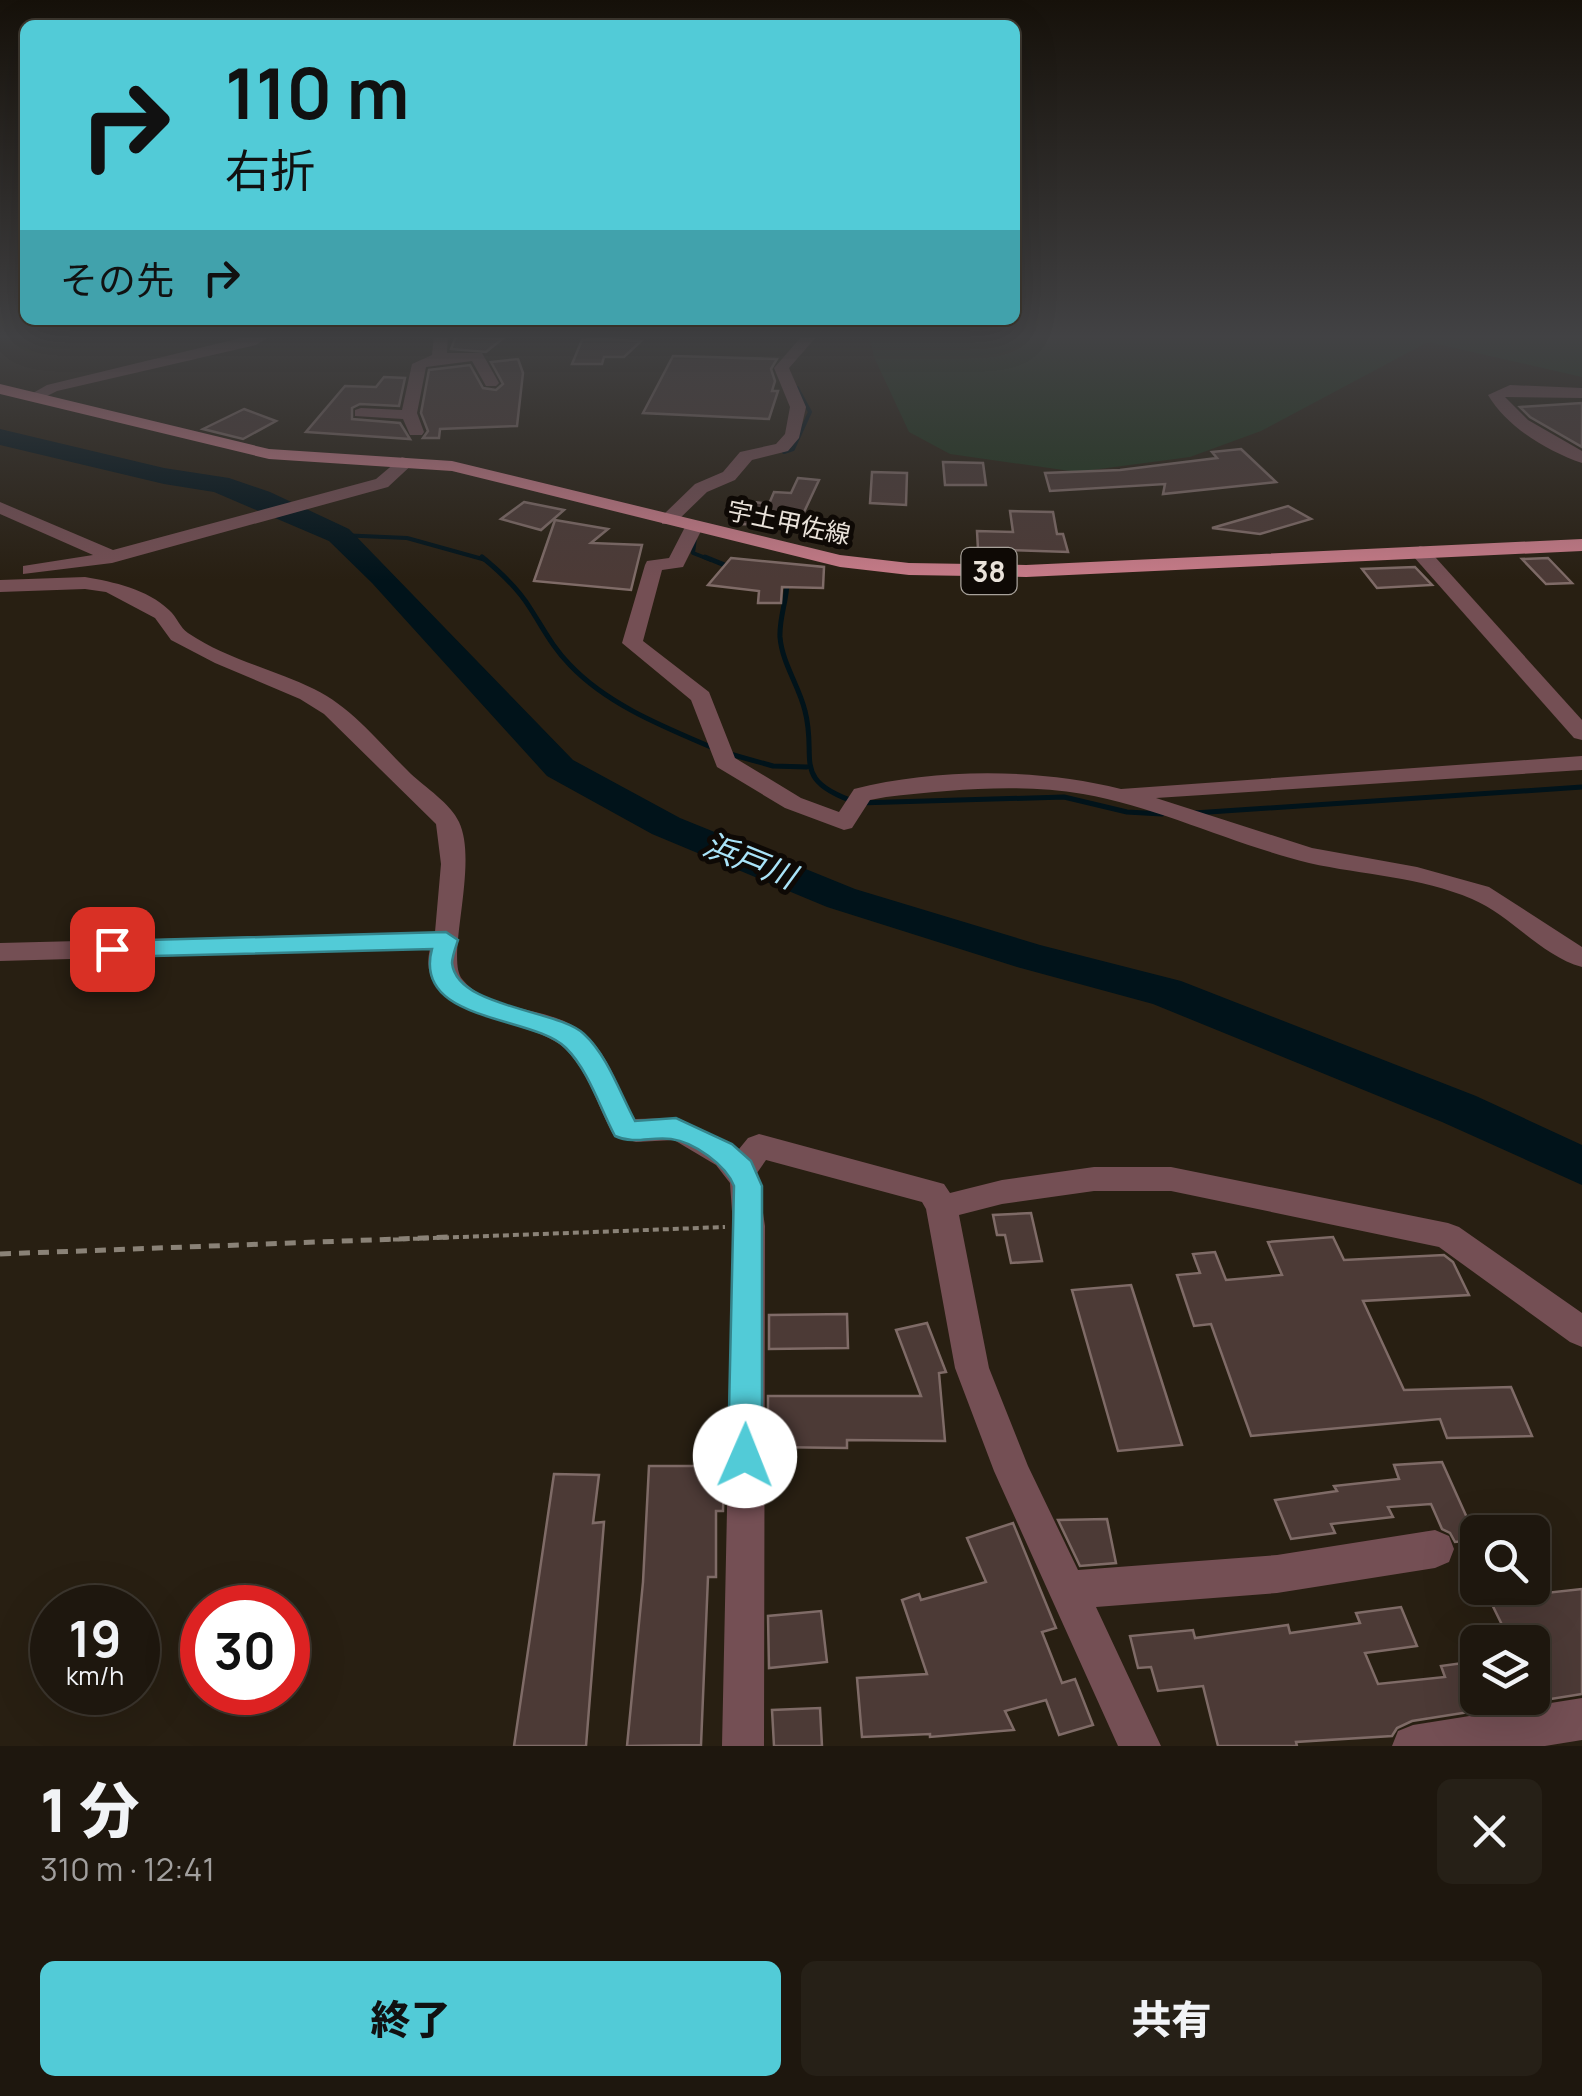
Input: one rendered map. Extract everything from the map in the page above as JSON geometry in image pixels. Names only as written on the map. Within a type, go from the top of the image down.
[{"type":"main road","name":"宇土甲佐線","points":[[115,416],[270,454],[408,461],[485,473],[840,561],[929,570],[1044,570],[1582,544]]},
{"type":"street","points":[[382,416],[413,423],[414,416]]},
{"type":"street","points":[[668,520],[701,488],[729,476],[746,456],[782,448],[793,435],[796,416]]},
{"type":"street","points":[[1515,416],[1582,458]]},
{"type":"street","points":[[0,571],[41,569],[119,554],[354,492],[382,483],[408,461]]},
{"type":"street","points":[[0,507],[119,554]]},
{"type":"street","points":[[694,526],[676,563],[654,566],[632,642],[701,696],[724,762],[793,803],[844,823],[862,794],[899,787],[1080,787],[1254,841],[1480,892],[1531,921],[1582,958]]},
{"type":"street","points":[[1420,552],[1582,733]]},
{"type":"street","points":[[0,586],[85,583],[110,588],[162,614],[178,636],[222,659],[308,694],[332,709],[447,822],[454,843],[446,940],[440,963],[451,988],[477,1003],[573,1038],[625,1128],[632,1132],[676,1128],[722,1152],[742,1169],[748,1186],[749,1226],[743,1746]]},
{"type":"street","points":[[1110,794],[1582,763]]},
{"type":"street","points":[[0,952],[446,940]]},
{"type":"street","points":[[742,1169],[759,1146],[933,1193],[942,1207],[964,1340],[1012,1472],[1140,1746]]},
{"type":"street","points":[[942,1207],[1002,1192],[1094,1179],[1171,1179],[1448,1236],[1582,1332]]},
{"type":"street","points":[[1067,1590],[1277,1574],[1435,1549]]},
{"type":"street","points":[[1413,1746],[1582,1718]]},
{"type":"path","points":[[0,1254],[749,1226]]},
{"type":"green space","points":[[902,416],[1288,416],[1261,431],[1190,457],[1077,472],[950,454],[909,432]]},
{"type":"building","points":[[229,416],[264,416],[276,421],[243,439],[203,429]]},
{"type":"building","points":[[319,416],[352,416],[400,423],[410,439],[306,432]]},
{"type":"building","points":[[422,416],[518,416],[517,426],[440,429],[439,438],[423,438],[428,431]]},
{"type":"building","points":[[716,416],[770,416],[769,419]]},
{"type":"building","points":[[1582,416],[1582,447],[1530,417]]},
{"type":"building","points":[[1241,449],[1276,482],[1163,494],[1165,484],[1050,491],[1045,473],[1120,470],[1217,458],[1212,452]]},
{"type":"building","points":[[943,462],[983,463],[986,485],[945,485]]},
{"type":"building","points":[[872,472],[907,473],[906,505],[870,503]]},
{"type":"building","points":[[798,478],[819,480],[798,525],[732,524],[746,501],[769,504],[774,492],[791,493]]},
{"type":"building","points":[[524,502],[564,510],[541,530],[501,519]]},
{"type":"building","points":[[1288,506],[1311,519],[1260,534],[1212,528]]},
{"type":"building","points":[[1010,511],[1053,512],[1057,534],[1063,534],[1068,552],[978,549],[977,531],[1013,532]]},
{"type":"building","points":[[555,520],[608,529],[591,543],[642,545],[631,590],[534,581]]},
{"type":"building","points":[[731,558],[824,567],[823,588],[782,587],[781,603],[758,603],[759,591],[708,585]]},
{"type":"building","points":[[1548,558],[1572,583],[1546,584],[1522,559]]},
{"type":"building","points":[[1415,567],[1432,585],[1377,588],[1362,569]]},
{"type":"building","points":[[1031,1213],[1042,1261],[1011,1263],[1005,1235],[997,1235],[993,1215]]},
{"type":"building","points":[[1333,1237],[1344,1260],[1444,1255],[1453,1262],[1469,1295],[1363,1301],[1404,1390],[1511,1387],[1532,1436],[1447,1438],[1440,1419],[1251,1436],[1211,1324],[1194,1326],[1177,1275],[1200,1273],[1193,1254],[1215,1252],[1226,1280],[1282,1275],[1268,1242]]},
{"type":"building","points":[[1131,1285],[1182,1445],[1118,1451],[1072,1290]]},
{"type":"building","points":[[847,1314],[848,1348],[769,1349],[769,1315]]},
{"type":"building","points":[[927,1323],[946,1372],[939,1373],[945,1441],[847,1440],[847,1448],[768,1447],[768,1396],[921,1396],[896,1330]]},
{"type":"building","points":[[1442,1462],[1466,1515],[1460,1515],[1460,1542],[1455,1542],[1442,1529],[1431,1504],[1388,1507],[1393,1517],[1331,1524],[1335,1533],[1291,1539],[1275,1500],[1337,1491],[1334,1486],[1399,1479],[1394,1465]]},
{"type":"building","points":[[649,1466],[724,1466],[723,1511],[716,1511],[716,1577],[708,1577],[701,1745],[627,1746],[643,1582]]},
{"type":"building","points":[[554,1474],[599,1475],[593,1523],[604,1522],[586,1746],[514,1746]]},
{"type":"building","points":[[1107,1519],[1116,1563],[1080,1566],[1058,1520]]},
{"type":"building","points":[[1013,1523],[1056,1628],[1042,1632],[1062,1683],[1075,1679],[1093,1725],[1059,1735],[1046,1700],[1005,1711],[1014,1730],[930,1737],[862,1737],[857,1678],[927,1674],[902,1600],[919,1594],[921,1600],[986,1582],[967,1538]]},
{"type":"building","points":[[1582,1589],[1582,1694],[1550,1699],[1550,1625],[1502,1625],[1492,1605],[1550,1605],[1550,1593]]},
{"type":"building","points":[[1401,1607],[1417,1646],[1365,1653],[1378,1684],[1445,1677],[1441,1666],[1460,1663],[1460,1713],[1412,1721],[1397,1728],[1392,1736],[1296,1742],[1297,1746],[1218,1746],[1203,1686],[1158,1691],[1151,1667],[1138,1668],[1130,1636],[1193,1630],[1195,1638],[1288,1625],[1290,1633],[1360,1623],[1356,1613]]},
{"type":"building","points":[[821,1611],[827,1662],[769,1668],[768,1616]]},
{"type":"building","points":[[820,1708],[822,1746],[774,1746],[772,1710]]},
{"type":"waterway","points":[[784,452],[793,449],[808,416]]},
{"type":"waterway","name":"浜戸川","points":[[0,437],[164,476],[219,484],[260,498],[339,535],[383,577],[560,768],[666,826],[841,898],[1032,957],[1166,992],[1459,1109],[1582,1166]]},
{"type":"waterway","points":[[339,535],[407,538],[485,560]]},
{"type":"waterway","points":[[695,538],[693,553],[711,560]]},
{"type":"waterway","points":[[482,557],[485,560]]},
{"type":"waterway","points":[[705,557],[732,568]]},
{"type":"waterway","points":[[485,560],[520,594],[558,652],[585,680],[640,715],[718,750]]},
{"type":"waterway","points":[[787,582],[781,647],[805,711],[810,767],[822,786],[858,803],[1064,797],[1127,812],[1162,814]]},
{"type":"waterway","points":[[730,754],[773,766],[807,767]]},
{"type":"waterway","points":[[1194,813],[1582,787]]},
{"type":"route","points":[[112,949],[446,940],[440,963],[451,988],[477,1003],[573,1038],[625,1128],[632,1132],[676,1128],[722,1152],[742,1169],[748,1186],[745,1456]]}]
